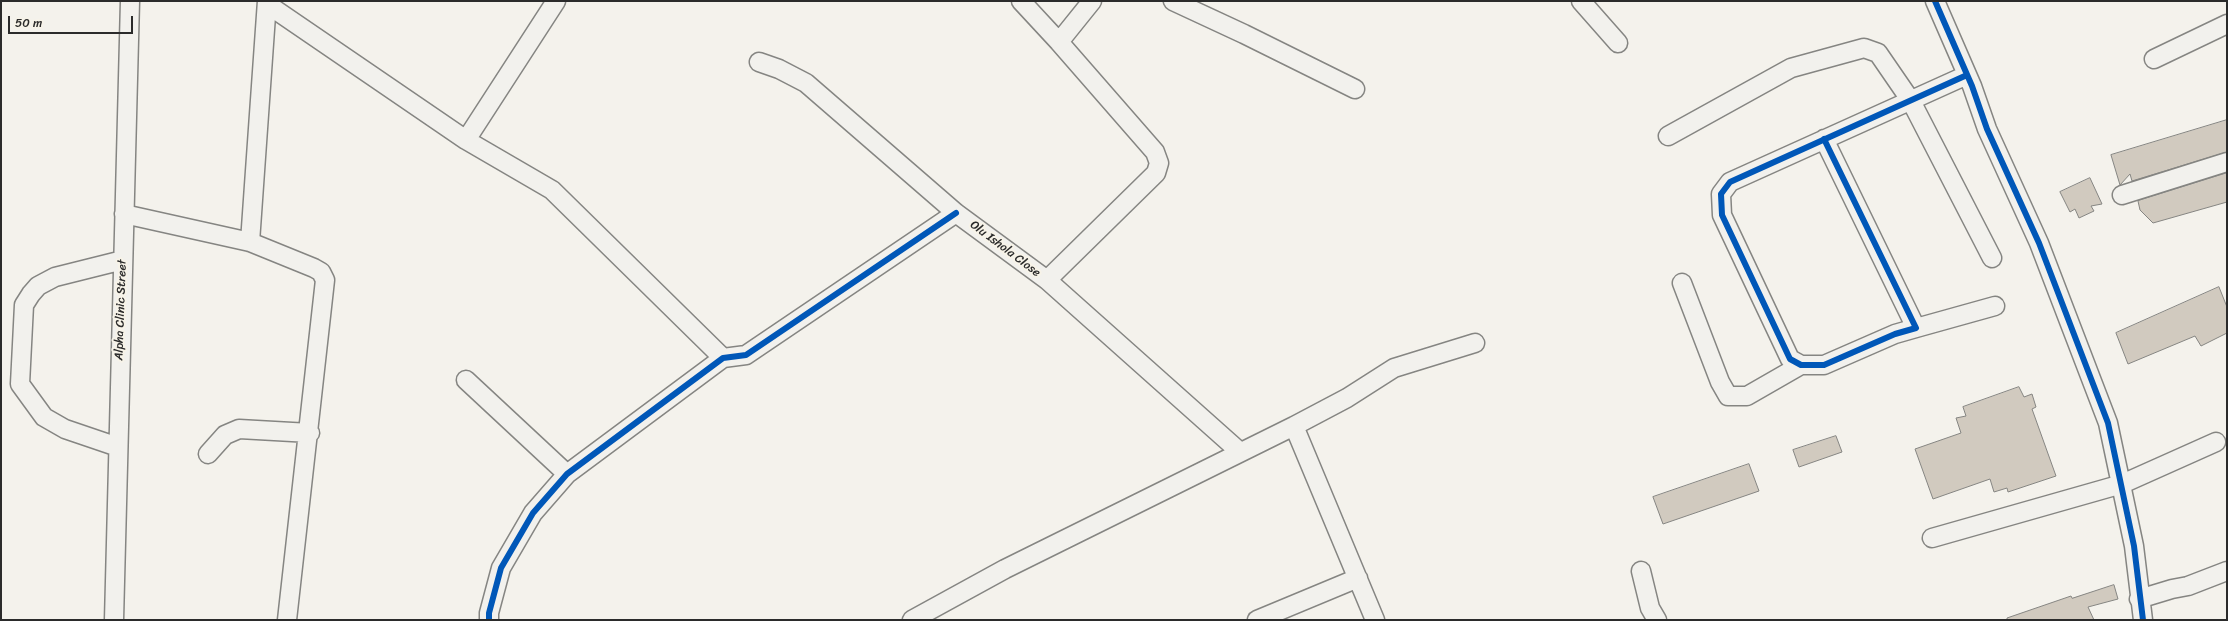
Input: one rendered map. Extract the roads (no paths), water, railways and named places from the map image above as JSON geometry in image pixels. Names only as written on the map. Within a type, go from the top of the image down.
[{"type":"street","name":"Alpha Clinic Street","points":[[114,620],[130,1]]},
{"type":"street","points":[[466,140],[556,1]]},
{"type":"street","points":[[1021,1],[1059,42],[1155,152],[1159,163],[1156,173],[1047,280]]},
{"type":"street","points":[[1059,42],[1092,1]]},
{"type":"street","points":[[1173,1],[1355,89]]},
{"type":"street","points":[[1581,1],[1618,42]]},
{"type":"street","points":[[1935,1],[1967,75],[1987,129],[2039,243],[2108,423],[2114,446],[2115,463],[2122,484],[2134,546],[2139,599],[2143,620]]},
{"type":"street","points":[[250,242],[267,2]]},
{"type":"street","points":[[267,2],[466,140],[552,190],[723,358]]},
{"type":"street","points":[[2154,59],[2227,24]]},
{"type":"street","points":[[1668,136],[1791,68],[1864,48],[1878,53],[1911,101],[1992,258]]},
{"type":"street","name":"Olu Ishola Close","points":[[759,62],[779,68],[806,83],[956,213],[1047,280],[1240,452]]},
{"type":"street","points":[[1967,75],[1730,182],[1721,194],[1722,215],[1790,359],[1801,365],[1824,365],[1895,334],[1995,306]]},
{"type":"street","points":[[1824,139],[1916,328]]},
{"type":"street","points":[[2122,195],[2227,162]]},
{"type":"street","points":[[489,620],[489,613],[502,568],[533,513],[567,474],[723,358],[746,355],[956,213]]},
{"type":"street","points":[[124,214],[250,242],[314,268],[321,272],[325,280],[310,433],[287,620]]},
{"type":"street","points":[[118,447],[65,430],[44,417],[20,384],[24,305],[31,294],[38,286],[54,277],[123,260]]},
{"type":"street","points":[[1682,283],[1720,382],[1728,396],[1747,396],[1801,365]]},
{"type":"street","points":[[912,620],[1005,569],[1294,426],[1347,398],[1394,368],[1475,343]]},
{"type":"street","points":[[466,380],[567,474]]},
{"type":"street","points":[[1294,426],[1375,620]]},
{"type":"street","points":[[208,454],[224,435],[239,429],[310,433]]},
{"type":"street","points":[[1932,538],[2122,484],[2216,442]]},
{"type":"street","points":[[1642,571],[1650,608],[1657,620]]},
{"type":"street","points":[[2139,599],[2172,589],[2188,586],[2227,571]]},
{"type":"street","points":[[1257,620],[1358,578]]}]
